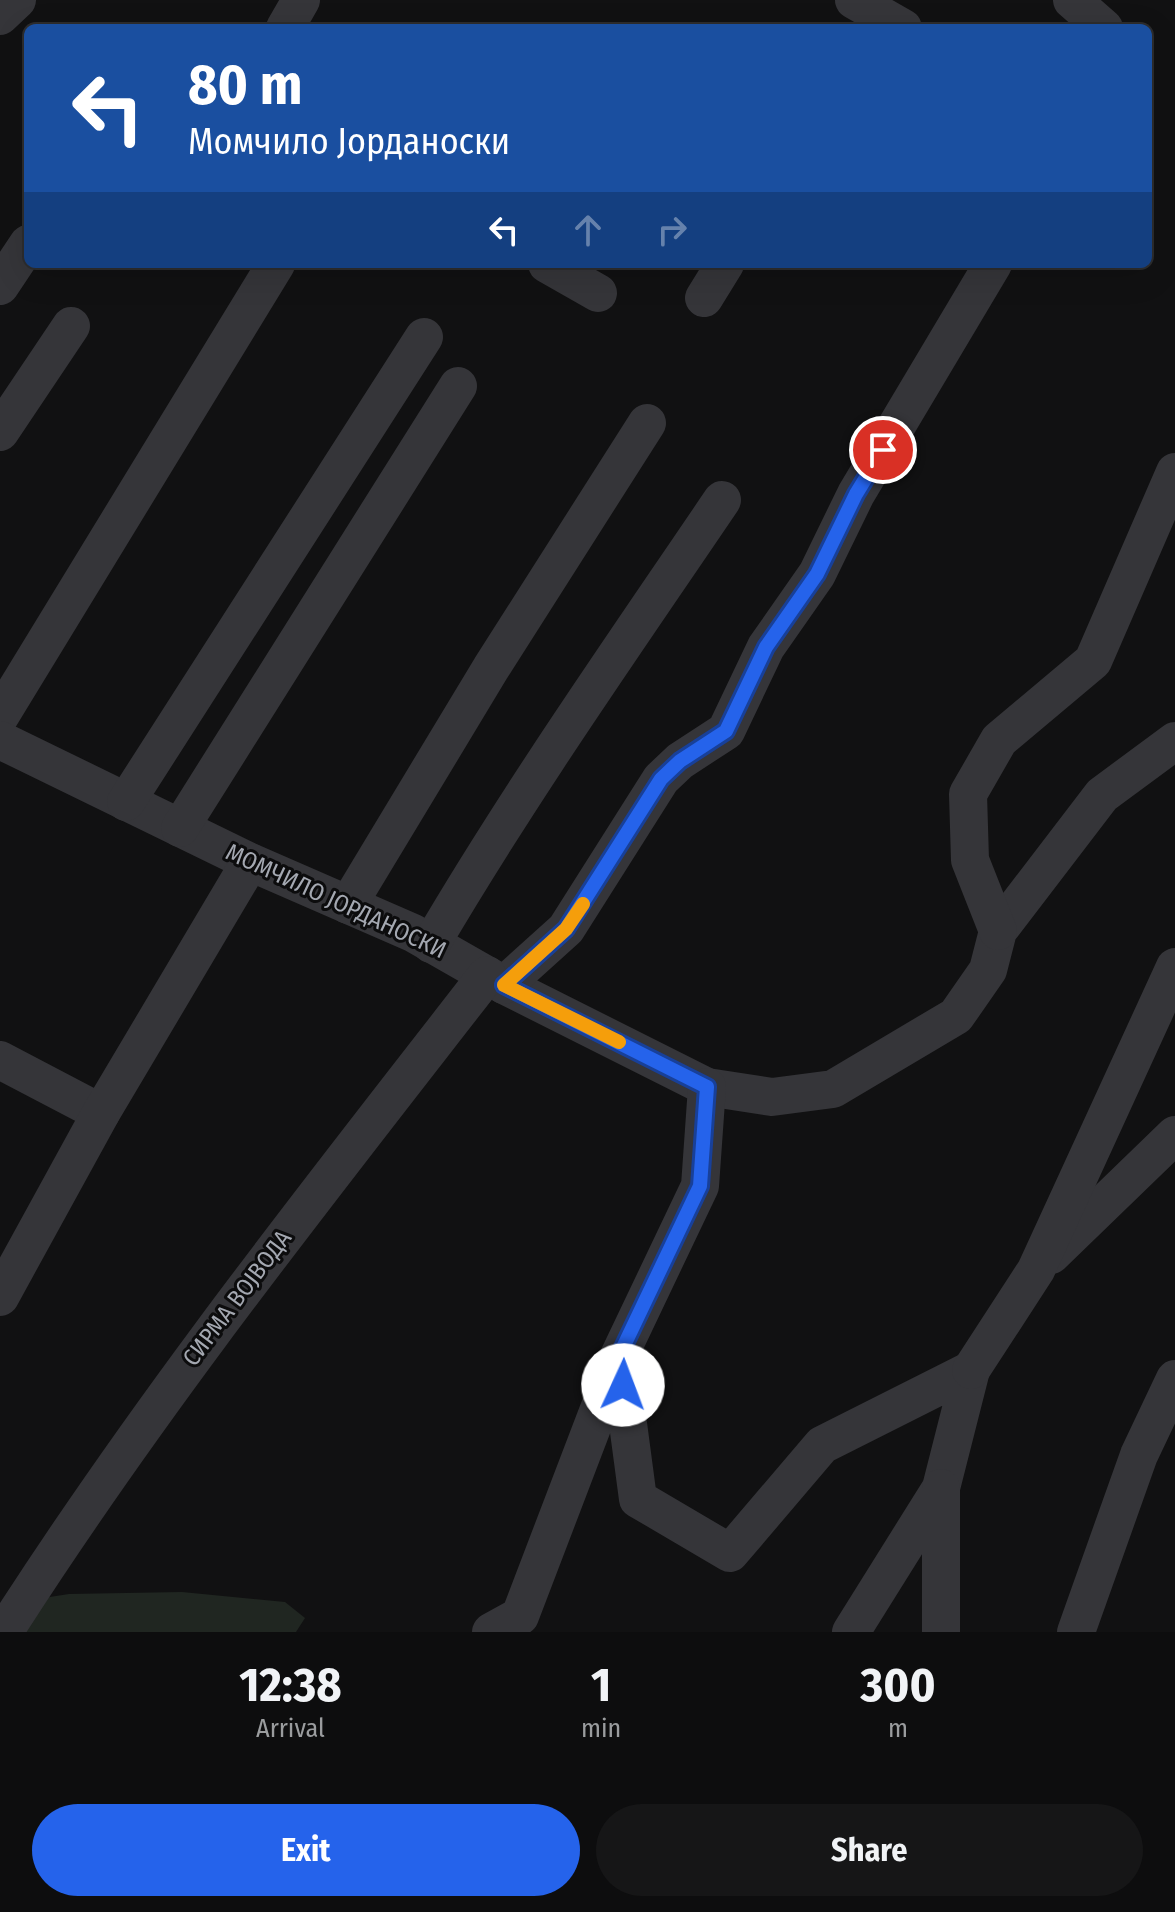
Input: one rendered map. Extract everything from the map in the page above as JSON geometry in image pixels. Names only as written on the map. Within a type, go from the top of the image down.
[{"type":"street","points":[[0,16],[17,0]]},
{"type":"street","points":[[287,24],[301,0]]},
{"type":"street","points":[[1072,0],[1099,24]]},
{"type":"street","points":[[0,286],[24,250]]},
{"type":"street","points":[[0,716],[274,268]]},
{"type":"street","points":[[554,268],[598,293]]},
{"type":"street","points":[[704,298],[723,268]]},
{"type":"street","name":"СИРМА ВОЈВОДА","points":[[4,1632],[135,1435],[233,1302],[496,980],[566,929],[661,779],[680,761],[726,731],[766,647],[817,574],[856,494],[991,268]]},
{"type":"street","points":[[0,432],[71,326]]},
{"type":"street","points":[[126,802],[424,337]]},
{"type":"street","points":[[180,828],[458,386]]},
{"type":"street","points":[[348,905],[491,668],[647,423]]},
{"type":"street","points":[[998,931],[970,860],[968,794],[999,740],[1093,661],[1175,472]]},
{"type":"street","points":[[431,944],[482,858],[590,692],[722,500]]},
{"type":"street","name":"МОМЧИЛО ЈОРДАНОСКИ","points":[[0,740],[250,862],[431,944],[707,1087],[772,1097],[833,1089],[956,1016],[988,970],[998,931],[1102,795],[1175,741]]},
{"type":"street","points":[[0,1297],[101,1113],[250,862]]},
{"type":"street","points":[[941,1632],[941,1488],[971,1370],[1036,1270],[1175,967]]},
{"type":"street","points":[[0,1060],[101,1113]]},
{"type":"street","points":[[491,1632],[520,1616],[619,1356],[700,1186],[707,1087]]},
{"type":"street","points":[[1036,1270],[1175,1135]]},
{"type":"street","points":[[619,1356],[638,1499],[730,1553],[822,1445],[971,1370]]},
{"type":"street","points":[[1076,1632],[1139,1455],[1175,1379]]},
{"type":"street","points":[[851,1632],[941,1488]]},
{"type":"shaded area","points":[[182,1592],[285,1602],[305,1618],[296,1632],[4,1632],[24,1601],[69,1594]]},
{"type":"slow traffic","points":[[583,904],[566,929],[504,985],[619,1042]]},
{"type":"route","points":[[623,1385],[619,1356],[700,1186],[707,1087],[504,985],[566,929],[661,779],[680,761],[726,731],[766,647],[817,574],[856,494],[883,450]]}]
